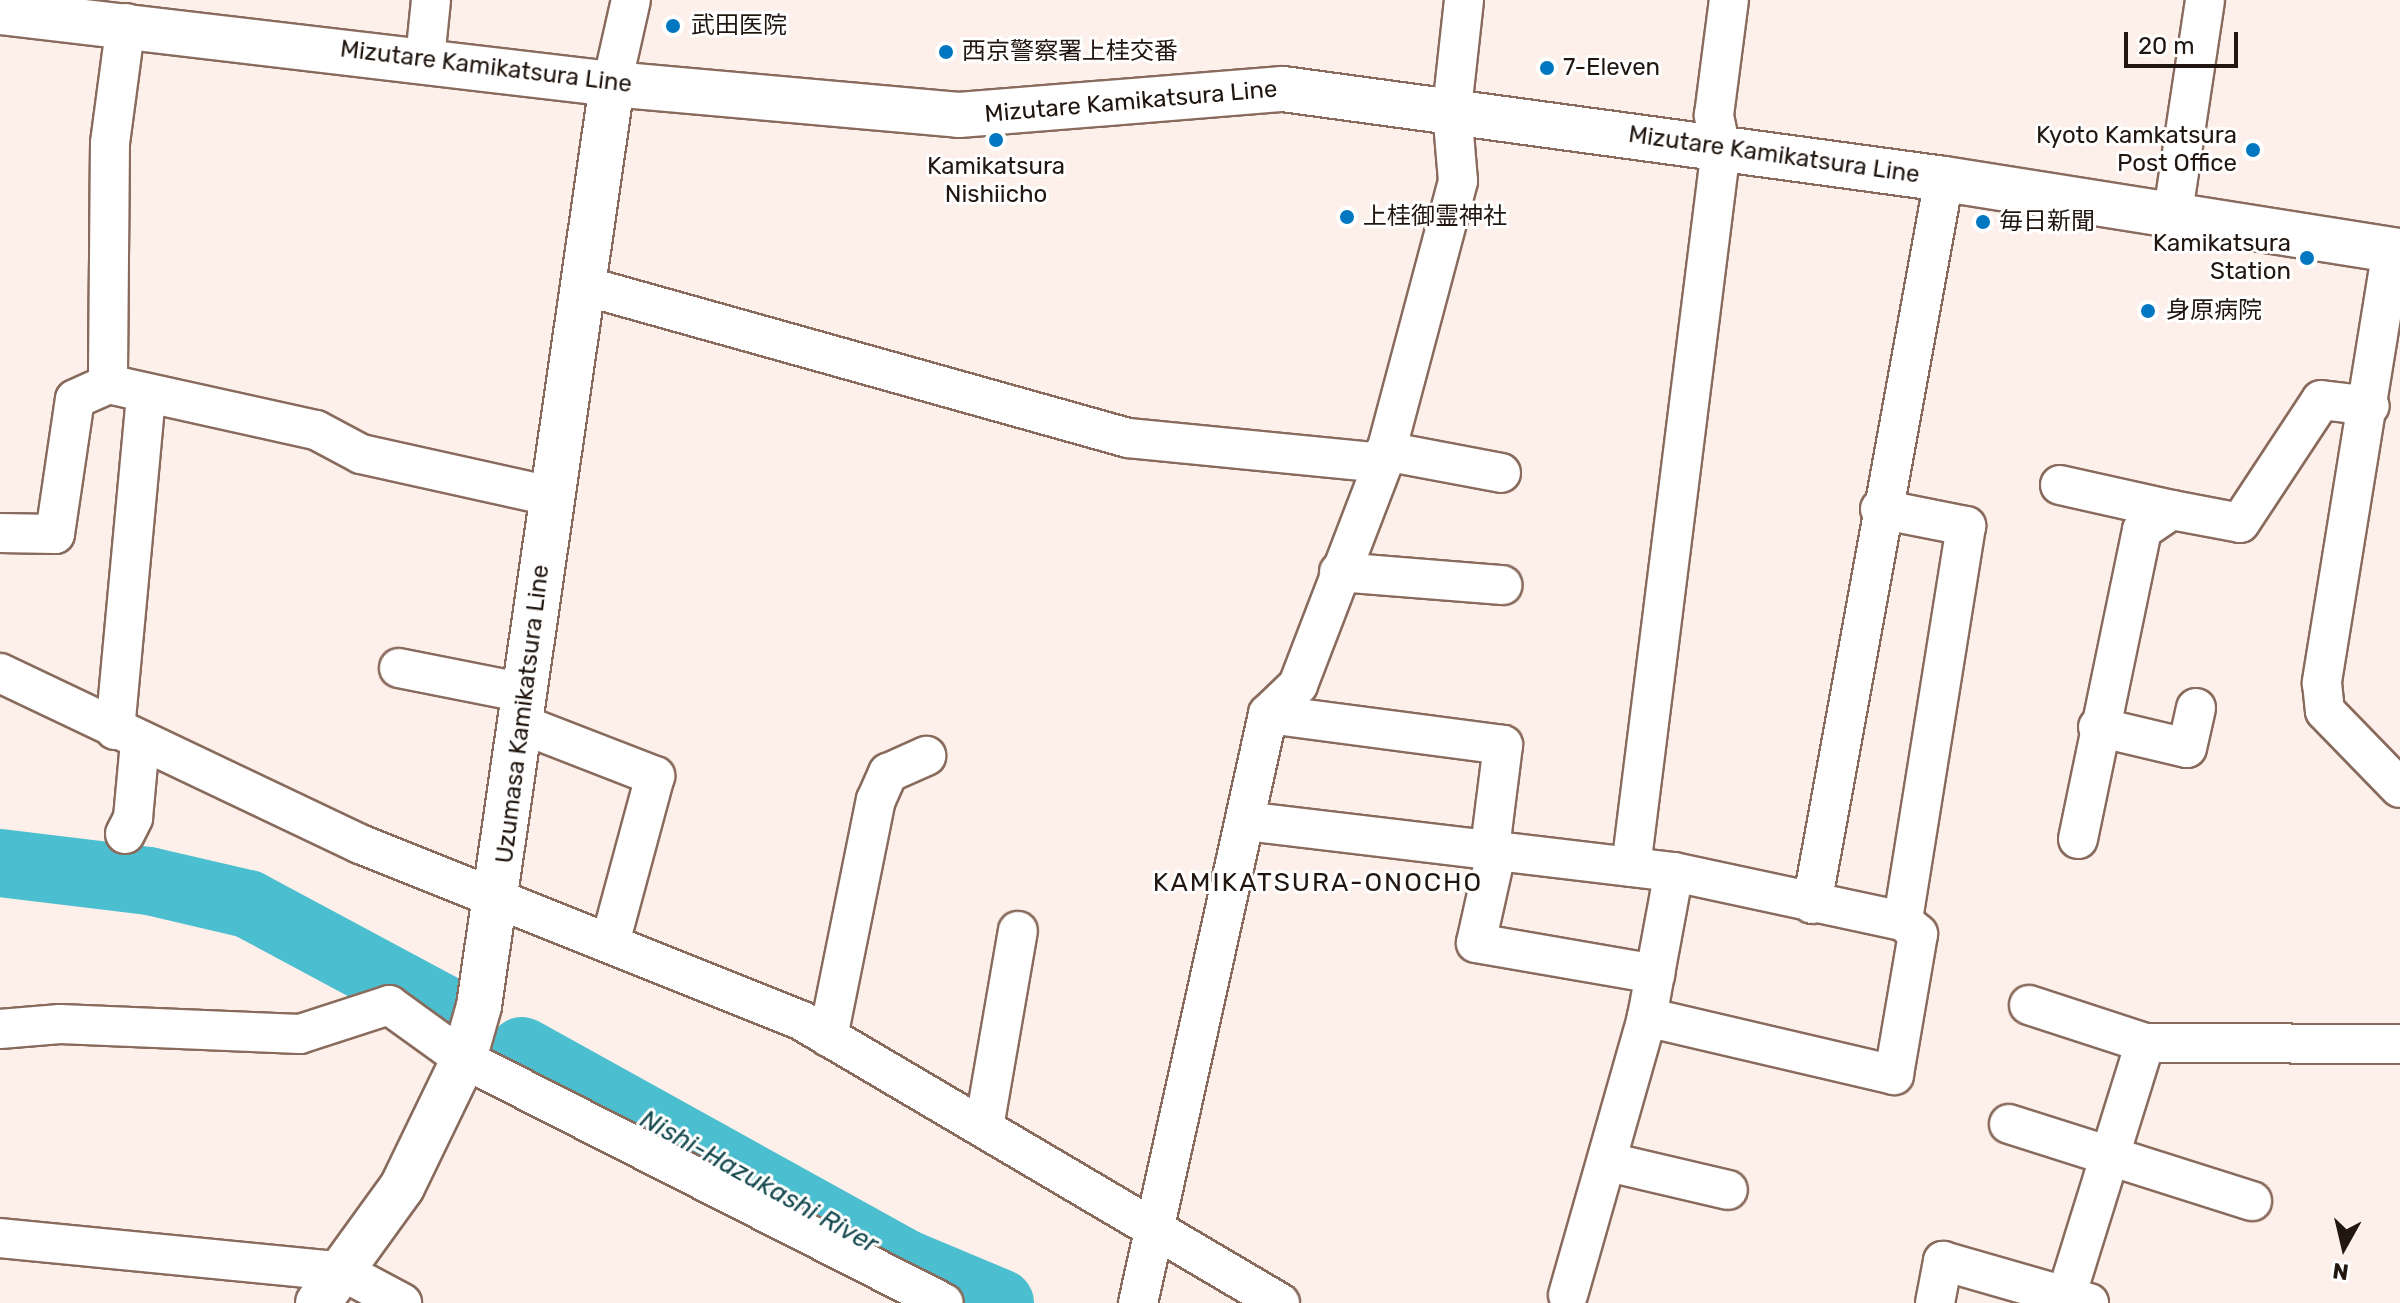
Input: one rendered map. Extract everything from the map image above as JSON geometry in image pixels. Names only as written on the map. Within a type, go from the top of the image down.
[{"type":"main road","name":"Mizutare Kamikatsura Line","points":[[0,12],[126,23],[612,84],[959,115],[1283,89],[1452,109],[2173,212],[2396,250]]},
{"type":"main road","name":"Uzumasa Kamikatsura Line","points":[[331,1288],[402,1187],[464,1059],[500,896],[550,496],[585,286],[612,84]]},
{"type":"street","points":[[425,59],[431,0]]},
{"type":"street","points":[[612,84],[631,0]]},
{"type":"street","points":[[1138,1303],[1268,714],[1298,685],[1384,457],[1458,181],[1452,109],[1464,0]]},
{"type":"street","points":[[1631,867],[1721,149],[1714,115],[1729,0]]},
{"type":"street","points":[[2173,212],[2205,0]]},
{"type":"street","points":[[108,384],[110,143],[126,23]]},
{"type":"street","points":[[1812,904],[1880,509],[1944,179]]},
{"type":"street","points":[[2396,250],[2322,683],[2325,711],[2400,788]]},
{"type":"street","points":[[585,286],[1128,438],[1384,457],[1501,473]]},
{"type":"street","points":[[0,533],[55,534],[75,399],[108,384],[146,397],[316,430],[361,454],[550,496]]},
{"type":"street","points":[[125,834],[133,818],[128,736],[146,397]]},
{"type":"street","points":[[2060,485],[2240,523],[2321,400],[2370,406]]},
{"type":"street","points":[[1880,509],[1966,526],[1903,921]]},
{"type":"street","points":[[2078,839],[2098,727],[2142,530],[2172,510]]},
{"type":"street","points":[[1339,572],[1502,585]]},
{"type":"street","points":[[399,668],[523,709],[655,776],[611,939]]},
{"type":"street","points":[[0,673],[360,844],[611,939],[828,1037],[1280,1303]]},
{"type":"street","points":[[2098,727],[2187,748],[2196,708]]},
{"type":"street","points":[[1268,714],[1503,745],[1494,848],[1476,943],[1655,974]]},
{"type":"street","points":[[828,1037],[876,800],[888,773],[926,756]]},
{"type":"street","points":[[1245,821],[1494,848],[1674,872],[1812,904],[1903,921],[1918,934],[1894,1075],[1647,1017]]},
{"type":"street","points":[[1575,1300],[1588,1220],[1593,1222],[1647,1017],[1674,872]]},
{"type":"street","points":[[984,1127],[1018,931]]},
{"type":"street","points":[[0,1029],[60,1024],[300,1034],[389,1005],[464,1059],[944,1303]]},
{"type":"street","points":[[2029,1005],[2145,1043],[2400,1044]]},
{"type":"street","points":[[1935,1303],[1943,1261],[2073,1301],[2145,1043]]},
{"type":"street","points":[[2009,1124],[2252,1201]]},
{"type":"street","points":[[1609,1162],[1728,1190]]},
{"type":"street","points":[[0,1238],[331,1288],[402,1303]]},
{"type":"waterway","name":"Nishi-Hazukashi River","points":[[0,863],[149,881],[248,904],[442,1008]]},
{"type":"waterway","name":"Nishi-Hazukashi River","points":[[522,1051],[907,1264],[1000,1303]]},
{"type":"place","name":"武田医院","points":[[673,26]]},
{"type":"place","name":"西京警察署上桂交番","points":[[946,52]]},
{"type":"place","name":"7-Eleven","points":[[1547,68]]},
{"type":"place","name":"Kamikatsura Nishiicho","points":[[996,140]]},
{"type":"place","name":"Kyoto Kamkatsura Post Office","points":[[2253,150]]},
{"type":"place","name":"上桂御霊神社","points":[[1347,217]]},
{"type":"place","name":"毎日新聞","points":[[1983,222]]},
{"type":"place","name":"Kamikatsura Station","points":[[2307,258]]},
{"type":"place","name":"身原病院","points":[[2148,311]]},
{"type":"district","name":"KAMIKATSURA-ONOCHO","points":[[1318,883]]}]
